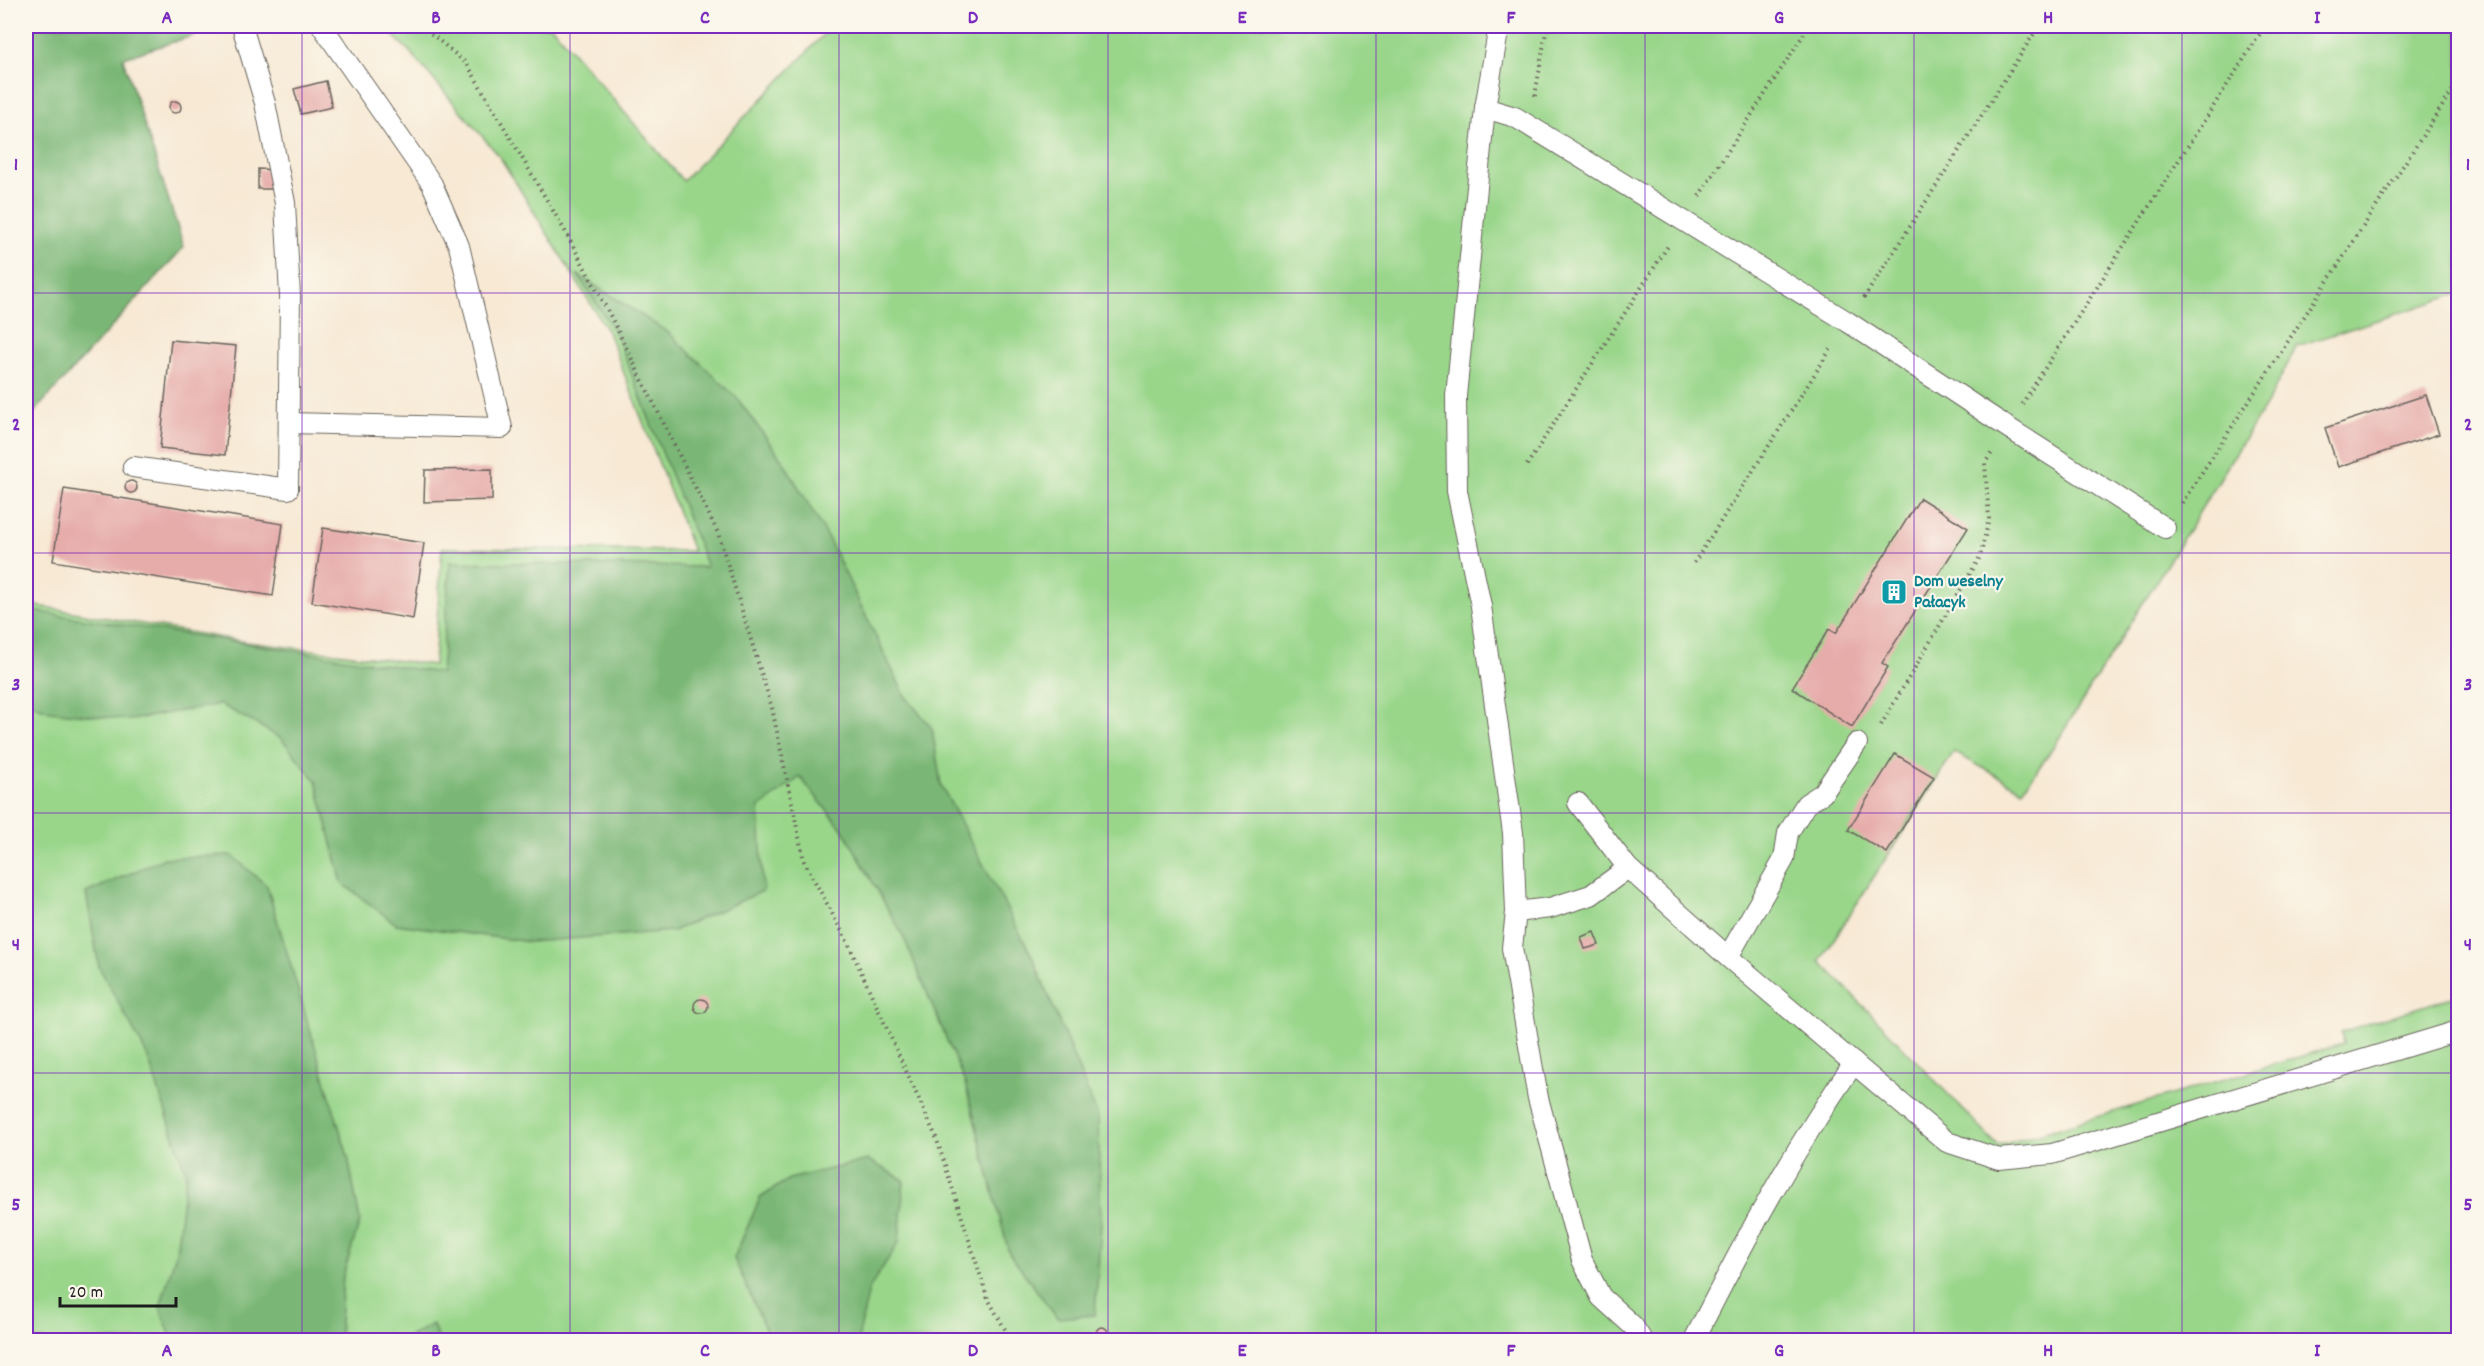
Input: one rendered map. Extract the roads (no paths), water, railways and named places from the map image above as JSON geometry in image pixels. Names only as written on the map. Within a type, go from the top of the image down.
[{"type":"lane","points":[[133,467],[288,489],[290,296],[285,203],[265,103],[243,26]]},
{"type":"lane","points":[[289,423],[502,428],[459,246],[432,184],[322,26]]},
{"type":"lane","points":[[1499,26],[1485,108],[1456,396],[1457,491],[1480,606],[1513,833],[1516,912],[1512,948],[1538,1098],[1582,1260],[1601,1297],[1634,1326],[1641,1341]]},
{"type":"lane","points":[[1485,108],[1515,117],[1848,322],[2165,528]]},
{"type":"lane","points":[[1728,957],[1784,860],[1788,833],[1806,804],[1823,793],[1857,743]]},
{"type":"lane","points":[[1578,803],[1628,868],[1854,1064],[1947,1142],[1999,1159],[2052,1154],[2458,1031]]},
{"type":"lane","points":[[1516,912],[1550,908],[1591,896],[1628,868]]},
{"type":"lane","points":[[1694,1341],[1749,1232],[1818,1114],[1854,1064]]},
{"type":"place","name":"Dom weselny Pałacyk","points":[[1894,592]]}]
